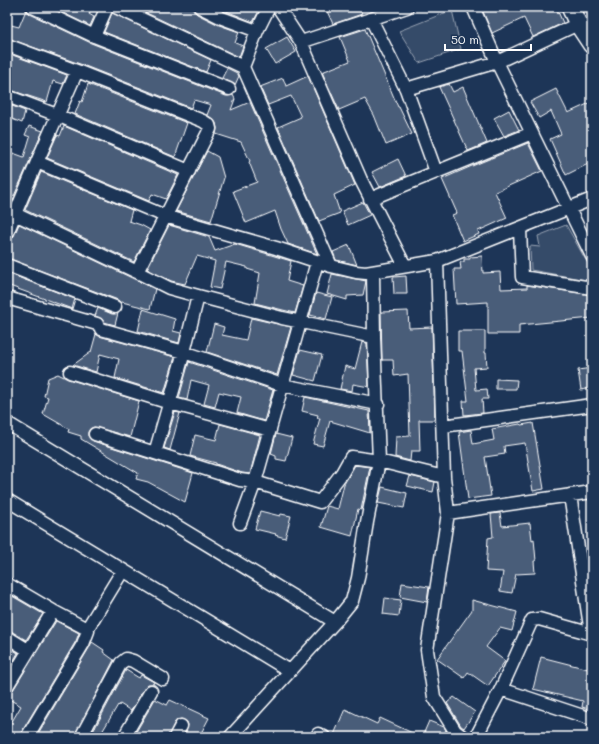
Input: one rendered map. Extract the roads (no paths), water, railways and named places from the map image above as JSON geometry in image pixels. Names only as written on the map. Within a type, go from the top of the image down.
[{"type":"main road","points":[[570,7],[578,24],[592,45]]},
{"type":"street","points":[[33,7],[94,36],[230,89]]},
{"type":"street","points":[[94,36],[107,7]]},
{"type":"street","points":[[116,7],[243,67],[330,266]]},
{"type":"street","points":[[200,7],[222,18],[257,30]]},
{"type":"street","points":[[243,67],[257,30],[269,7]]},
{"type":"street","points":[[278,7],[301,42],[370,198],[405,266]]},
{"type":"street","points":[[301,42],[407,7]]},
{"type":"street","points":[[473,7],[497,62],[592,256]]},
{"type":"street","points":[[371,19],[406,89],[436,172]]},
{"type":"street","points":[[406,89],[497,62],[578,24]]},
{"type":"street","points":[[7,45],[77,71],[203,121],[209,125],[210,129],[189,172],[137,272]]},
{"type":"street","points":[[7,233],[77,71]]},
{"type":"street","points":[[7,96],[57,115],[189,172]]},
{"type":"street","points":[[370,198],[532,133]]},
{"type":"street","points":[[37,162],[165,216],[276,248],[330,266],[356,272],[373,272],[437,261],[592,199]]},
{"type":"street","points":[[16,214],[169,288],[300,322],[374,338]]},
{"type":"street","points":[[520,229],[522,277],[592,288]]},
{"type":"street","points":[[437,261],[444,477],[448,513],[428,650],[434,697],[456,731],[463,737]]},
{"type":"street","points":[[240,523],[255,482],[317,262]]},
{"type":"street","points":[[7,265],[115,307]]},
{"type":"street","points":[[230,737],[335,622],[352,601],[358,578],[379,461],[373,272]]},
{"type":"street","points":[[155,452],[170,403],[198,296]]},
{"type":"street","points":[[7,298],[184,352],[282,385],[378,404]]},
{"type":"street","points":[[70,372],[170,403],[270,430]]},
{"type":"street","points":[[443,426],[592,405]]},
{"type":"street","points":[[7,423],[335,622]]},
{"type":"street","points":[[95,434],[240,480],[255,482],[320,502],[329,488],[342,473],[351,457],[379,461],[444,477]]},
{"type":"street","points":[[448,513],[592,492]]},
{"type":"street","points":[[476,737],[501,689],[532,620],[539,619],[592,633],[570,496]]},
{"type":"street","points":[[7,500],[290,671]]},
{"type":"street","points":[[27,737],[83,644],[88,633],[87,629],[123,570]]},
{"type":"street","points":[[7,584],[87,629]]},
{"type":"street","points":[[7,686],[53,611]]},
{"type":"street","points":[[7,637],[28,650]]},
{"type":"street","points":[[81,737],[121,663],[126,659],[133,661],[162,679]]},
{"type":"street","points":[[501,689],[592,719]]},
{"type":"street","points":[[124,737],[151,691]]},
{"type":"street","points":[[175,737],[181,726]]}]
